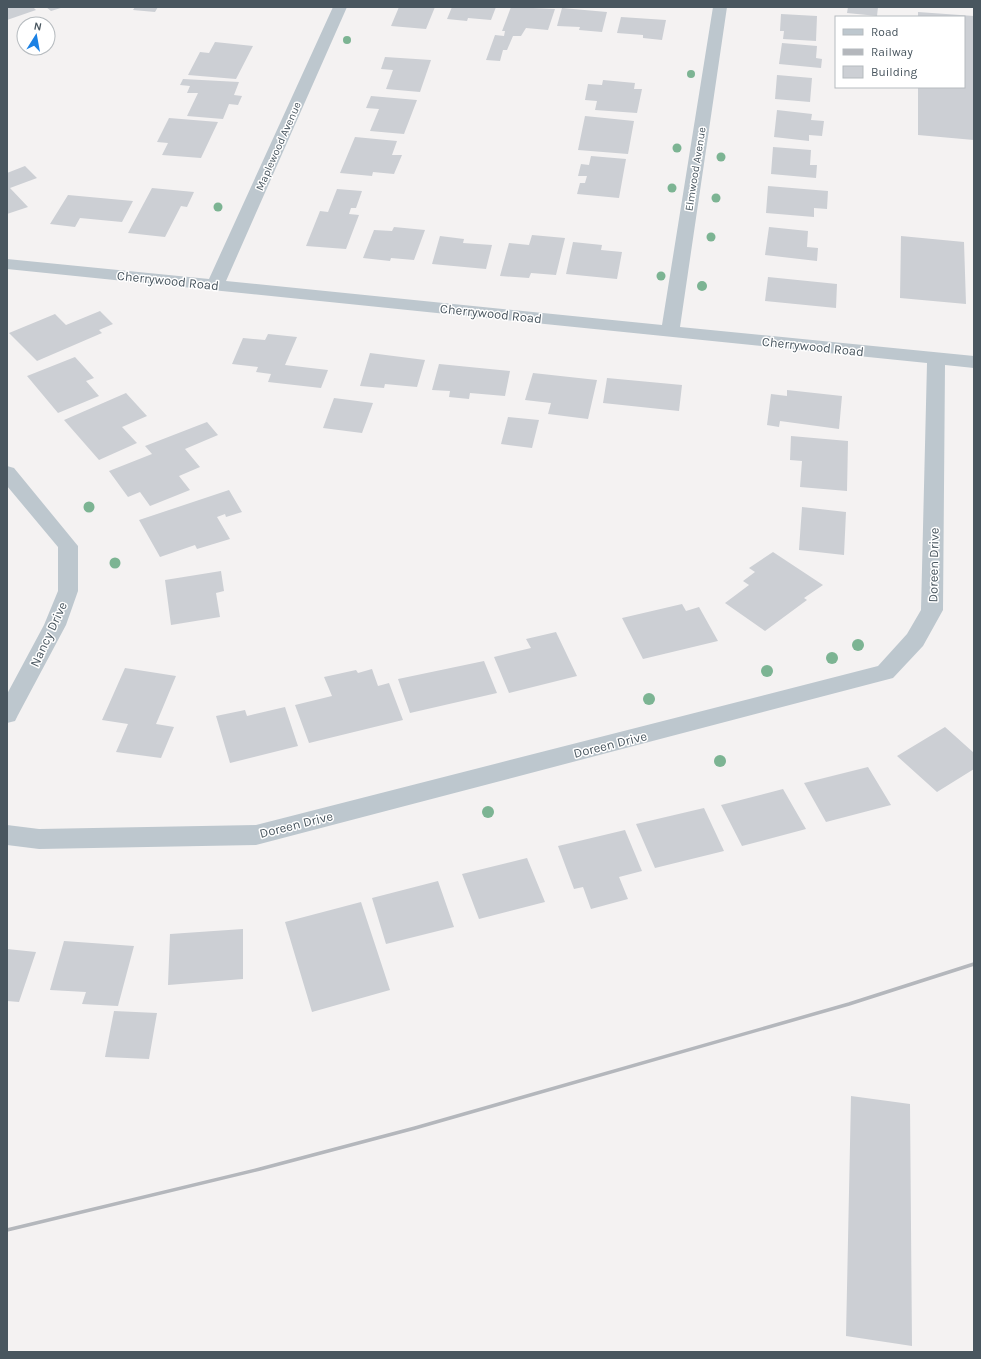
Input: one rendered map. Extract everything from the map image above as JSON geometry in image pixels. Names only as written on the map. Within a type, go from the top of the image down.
[{"type":"street","name":"Maplewood Avenue","points":[[215,284],[340,7]]},
{"type":"street","name":"Elmwood Avenue","points":[[670,331],[720,7]]},
{"type":"street","name":"Cherrywood Road","points":[[7,264],[974,362]]},
{"type":"street","name":"Doreen Drive","points":[[7,835],[39,839],[256,835],[885,672],[915,640],[932,610],[936,359]]},
{"type":"street","name":"Nancy Drive","points":[[7,473],[68,546],[68,591],[55,625],[7,715]]},
{"type":"building","points":[[7,7],[33,7],[36,10],[16,16],[7,20]]},
{"type":"building","points":[[46,7],[64,7],[51,11]]},
{"type":"building","points":[[135,7],[158,7],[155,12],[133,10]]},
{"type":"building","points":[[399,7],[435,7],[426,29],[391,26]]},
{"type":"building","points":[[452,7],[496,7],[491,20],[468,18],[467,21],[447,19]]},
{"type":"building","points":[[511,7],[555,9],[548,30],[526,28],[521,36],[513,36],[507,50],[503,50],[500,61],[486,60],[495,35],[504,36],[505,31],[502,31]]},
{"type":"building","points":[[848,7],[878,7],[877,16],[847,13]]},
{"type":"building","points":[[562,8],[607,12],[602,32],[579,30],[580,27],[557,26]]},
{"type":"building","points":[[918,12],[974,16],[974,140],[918,135],[918,88],[965,88],[965,16],[918,16]]},
{"type":"building","points":[[781,14],[817,16],[816,41],[783,39],[784,31],[780,31]]},
{"type":"building","points":[[621,17],[666,20],[662,40],[643,38],[643,35],[617,33]]},
{"type":"building","points":[[215,42],[253,46],[236,79],[188,75],[200,52],[209,53]]},
{"type":"building","points":[[782,43],[817,46],[816,58],[822,59],[821,68],[779,64]]},
{"type":"building","points":[[385,57],[431,60],[420,92],[386,89],[393,70],[381,69]]},
{"type":"building","points":[[777,75],[812,78],[810,102],[775,99]]},
{"type":"building","points":[[183,79],[239,82],[234,95],[242,96],[238,105],[229,104],[223,119],[187,116],[198,93],[187,93],[190,86],[180,85]]},
{"type":"building","points":[[603,80],[635,83],[634,89],[642,89],[637,113],[595,110],[597,101],[585,100],[588,84],[602,85]]},
{"type":"building","points":[[371,96],[417,100],[404,134],[370,131],[379,109],[366,108]]},
{"type":"building","points":[[777,110],[812,114],[811,120],[824,121],[822,136],[809,135],[809,141],[774,137]]},
{"type":"building","points":[[585,116],[634,121],[628,154],[578,150]]},
{"type":"building","points":[[169,118],[218,122],[201,158],[162,155],[168,143],[157,142]]},
{"type":"building","points":[[355,137],[397,141],[392,155],[402,155],[394,174],[373,172],[372,176],[340,173]]},
{"type":"building","points":[[773,147],[811,150],[810,165],[817,165],[816,178],[771,174]]},
{"type":"building","points":[[591,156],[626,159],[619,198],[577,194],[580,183],[585,183],[587,176],[578,176],[581,164],[589,165]]},
{"type":"building","points":[[25,166],[37,178],[10,188],[28,207],[7,214],[7,173]]},
{"type":"building","points":[[768,186],[828,191],[827,209],[814,208],[814,217],[766,213]]},
{"type":"building","points":[[152,188],[194,192],[187,207],[181,206],[165,237],[128,233]]},
{"type":"building","points":[[337,189],[362,191],[356,208],[351,208],[349,214],[359,215],[346,249],[306,246],[320,211],[328,212]]},
{"type":"building","points":[[68,195],[133,201],[122,222],[80,218],[75,227],[50,224]]},
{"type":"building","points":[[394,227],[425,230],[414,260],[391,258],[390,261],[363,258],[374,230],[392,231]]},
{"type":"building","points":[[769,227],[808,231],[807,247],[818,248],[817,261],[765,255]]},
{"type":"building","points":[[532,235],[565,238],[556,275],[531,273],[529,278],[500,276],[509,243],[529,245]]},
{"type":"building","points":[[440,236],[464,239],[463,243],[492,245],[486,269],[432,264]]},
{"type":"building","points":[[901,236],[964,242],[966,304],[900,298]]},
{"type":"building","points":[[573,242],[602,245],[601,250],[622,252],[617,279],[566,274]]},
{"type":"building","points":[[768,277],[837,284],[836,308],[765,301]]},
{"type":"building","points":[[100,311],[113,324],[99,330],[102,333],[37,361],[9,333],[55,314],[66,325]]},
{"type":"building","points":[[268,334],[297,337],[285,365],[328,370],[321,388],[268,382],[271,374],[256,372],[258,367],[232,364],[243,338],[265,340]]},
{"type":"building","points":[[370,353],[425,360],[417,387],[385,384],[384,388],[360,386]]},
{"type":"building","points":[[75,357],[94,378],[86,381],[99,396],[58,413],[27,376]]},
{"type":"building","points":[[439,364],[510,371],[505,396],[470,393],[469,399],[449,397],[450,391],[432,390]]},
{"type":"building","points":[[533,373],[597,380],[588,419],[548,414],[551,403],[525,400]]},
{"type":"building","points":[[607,378],[682,385],[679,411],[603,403]]},
{"type":"building","points":[[787,390],[842,396],[839,429],[780,421],[779,427],[767,425],[771,394],[787,396]]},
{"type":"building","points":[[126,393],[147,416],[122,427],[137,443],[99,460],[64,420]]},
{"type":"building","points":[[334,398],[373,403],[362,433],[323,428]]},
{"type":"building","points":[[508,417],[539,420],[532,448],[501,444]]},
{"type":"building","points":[[207,422],[218,435],[185,449],[200,467],[179,476],[190,490],[150,506],[140,492],[128,497],[109,471],[152,454],[145,446]]},
{"type":"building","points":[[791,436],[848,441],[847,491],[800,487],[802,461],[790,460]]},
{"type":"building","points":[[229,490],[242,512],[226,517],[225,514],[217,517],[230,539],[197,549],[195,545],[160,557],[139,520]]},
{"type":"building","points":[[802,507],[846,512],[844,555],[799,550]]},
{"type":"building","points":[[773,552],[823,585],[804,598],[807,600],[765,631],[725,603],[749,585],[743,581],[755,572],[749,568]]},
{"type":"building","points":[[221,571],[224,591],[216,593],[220,617],[171,625],[165,580]]},
{"type":"building","points":[[682,604],[686,611],[699,607],[718,641],[643,659],[622,618]]},
{"type":"building","points":[[556,632],[577,676],[509,693],[494,657],[531,648],[526,639]]},
{"type":"building","points":[[484,661],[497,693],[410,713],[398,679]]},
{"type":"building","points":[[125,668],[176,676],[156,724],[174,727],[161,758],[116,752],[128,724],[102,720]]},
{"type":"building","points":[[372,669],[378,686],[389,683],[403,720],[309,743],[295,705],[332,696],[324,677],[356,670],[358,673]]},
{"type":"building","points":[[285,707],[298,746],[230,763],[216,716],[245,710],[247,716]]},
{"type":"building","points":[[945,727],[974,753],[974,769],[937,792],[897,756]]},
{"type":"building","points":[[868,767],[891,805],[826,822],[804,783]]},
{"type":"building","points":[[783,789],[806,829],[742,846],[721,805]]},
{"type":"building","points":[[704,808],[724,851],[655,868],[636,824]]},
{"type":"building","points":[[625,830],[642,871],[619,877],[628,899],[591,909],[583,887],[574,889],[558,846]]},
{"type":"building","points":[[527,858],[545,902],[479,919],[462,874]]},
{"type":"building","points":[[438,881],[454,927],[386,944],[372,898]]},
{"type":"building","points":[[361,902],[390,990],[312,1012],[285,922]]},
{"type":"building","points":[[243,929],[243,979],[168,985],[170,934]]},
{"type":"building","points":[[64,941],[134,946],[118,1006],[82,1004],[86,992],[50,990]]},
{"type":"building","points":[[7,949],[36,952],[19,1002],[7,1001]]},
{"type":"building","points":[[114,1011],[157,1013],[149,1059],[105,1057]]},
{"type":"building","points":[[851,1096],[910,1104],[912,1346],[846,1336]]},
{"type":"railway","points":[[7,1230],[260,1169],[415,1128],[849,1004],[974,964]]}]
